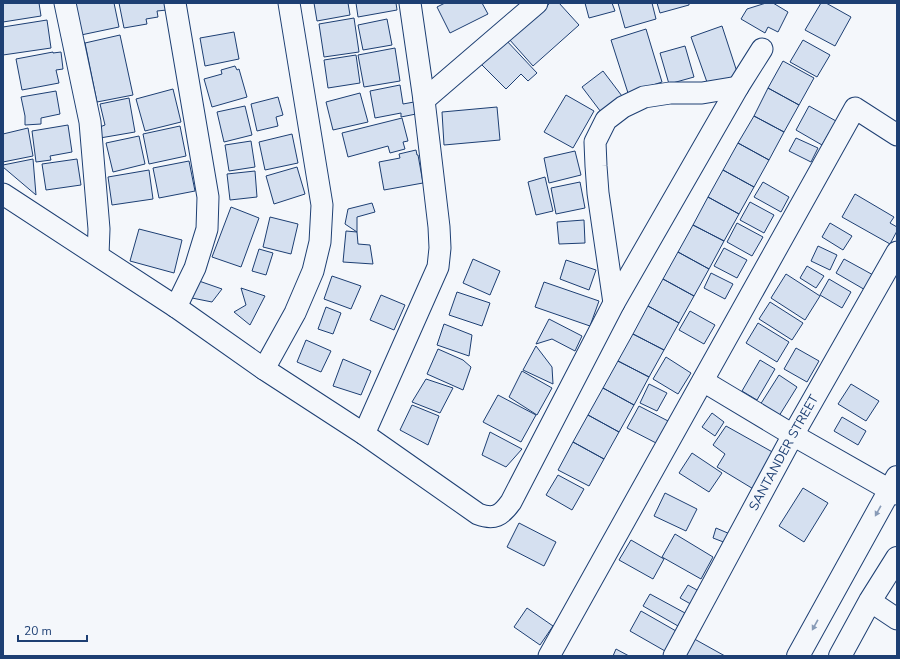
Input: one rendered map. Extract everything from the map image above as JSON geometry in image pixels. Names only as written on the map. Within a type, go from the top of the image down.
[{"type":"street","points":[[64,3],[90,122],[99,229],[98,255]]},
{"type":"street","points":[[175,3],[208,197],[207,229],[195,268],[176,307]]},
{"type":"street","points":[[264,369],[295,313],[313,271],[320,242],[322,205],[289,3]]},
{"type":"street","points":[[364,434],[438,267],[440,248],[439,227],[424,100],[410,3]]},
{"type":"street","points":[[424,100],[537,3]]},
{"type":"street","points":[[3,194],[176,307],[264,369],[364,434],[478,514],[487,517],[496,517],[504,512],[511,502],[614,303],[738,87],[762,49]]},
{"type":"street","points":[[614,303],[598,193],[596,166],[595,142],[606,120],[623,106],[644,97],[670,93],[702,93],[738,87]]},
{"type":"street","points":[[549,656],[855,108],[897,136]]},
{"type":"street","name":"SANTANDER STREET","points":[[674,656],[794,435],[897,252]]},
{"type":"street","points":[[703,381],[794,435],[895,487],[798,656]]},
{"type":"street","points":[[840,656],[870,602],[897,558]]},
{"type":"street","points":[[870,602],[897,619]]},
{"type":"building","points":[[3,3],[39,3],[41,16],[3,22]]},
{"type":"building","points":[[75,3],[114,3],[119,27],[81,35]]},
{"type":"building","points":[[119,3],[165,3],[167,10],[157,11],[158,17],[146,19],[147,24],[124,28]]},
{"type":"building","points":[[314,3],[348,3],[350,15],[317,21]]},
{"type":"building","points":[[356,3],[396,3],[397,10],[358,17]]},
{"type":"building","points":[[445,3],[482,3],[488,14],[450,33],[437,7]]},
{"type":"building","points":[[550,3],[559,3],[579,25],[533,66],[509,39]]},
{"type":"building","points":[[585,3],[612,3],[615,11],[589,18]]},
{"type":"building","points":[[618,3],[652,3],[656,19],[625,28]]},
{"type":"building","points":[[657,3],[689,3],[689,5],[660,13]]},
{"type":"building","points":[[766,3],[773,3],[788,12],[778,32],[768,27],[765,33],[741,19],[747,9]]},
{"type":"building","points":[[821,3],[826,3],[851,17],[835,46],[805,30]]},
{"type":"building","points":[[354,18],[359,52],[324,57],[319,24]]},
{"type":"building","points":[[387,19],[392,45],[363,50],[358,25]]},
{"type":"building","points":[[47,20],[51,48],[3,55],[3,27]]},
{"type":"building","points":[[722,26],[738,75],[708,85],[691,37]]},
{"type":"building","points":[[646,29],[662,82],[628,93],[611,40]]},
{"type":"building","points":[[234,32],[239,59],[205,66],[200,38]]},
{"type":"building","points":[[120,35],[133,95],[97,102],[85,43]]},
{"type":"building","points":[[505,39],[537,73],[528,81],[521,74],[506,89],[480,63]]},
{"type":"building","points":[[803,40],[830,55],[817,77],[790,62]]},
{"type":"building","points":[[685,46],[694,77],[669,84],[660,53]]},
{"type":"building","points":[[395,48],[400,81],[364,87],[358,55]]},
{"type":"building","points":[[53,52],[61,52],[63,69],[56,70],[59,83],[22,90],[16,59]]},
{"type":"building","points":[[356,55],[360,83],[328,88],[324,60]]},
{"type":"building","points":[[783,61],[814,78],[799,105],[768,88]]},
{"type":"building","points":[[235,66],[237,70],[239,69],[247,97],[212,107],[204,79],[222,74],[221,70]]},
{"type":"building","points":[[603,71],[625,100],[604,116],[582,87]]},
{"type":"building","points":[[400,85],[403,104],[414,102],[416,114],[401,117],[401,113],[375,118],[370,91]]},
{"type":"building","points":[[768,88],[799,105],[784,132],[754,116]]},
{"type":"building","points":[[173,89],[181,122],[145,131],[136,99]]},
{"type":"building","points":[[56,91],[60,114],[41,118],[41,124],[25,125],[25,116],[21,97]]},
{"type":"building","points":[[360,93],[368,122],[333,130],[326,102]]},
{"type":"building","points":[[566,95],[594,111],[573,148],[544,132]]},
{"type":"building","points":[[278,97],[283,115],[276,117],[278,126],[257,131],[251,104]]},
{"type":"building","points":[[129,98],[135,132],[100,138],[97,128],[105,125],[100,104]]},
{"type":"building","points":[[245,106],[252,135],[224,142],[217,112]]},
{"type":"building","points":[[809,106],[836,121],[822,145],[796,130]]},
{"type":"building","points":[[497,107],[500,140],[444,145],[442,112]]},
{"type":"building","points":[[754,116],[784,132],[769,160],[738,143]]},
{"type":"building","points":[[402,118],[408,141],[403,142],[405,149],[390,153],[388,146],[348,157],[342,133]]},
{"type":"building","points":[[68,125],[72,152],[50,156],[51,160],[36,162],[32,131]]},
{"type":"building","points":[[180,126],[186,156],[149,164],[143,134]]},
{"type":"building","points":[[28,128],[33,156],[3,162],[3,134]]},
{"type":"building","points":[[292,134],[298,163],[265,170],[259,142]]},
{"type":"building","points":[[139,136],[145,164],[113,172],[106,143]]},
{"type":"building","points":[[796,138],[818,148],[811,162],[789,151]]},
{"type":"building","points":[[251,141],[255,167],[229,171],[225,145]]},
{"type":"building","points":[[738,143],[769,160],[754,187],[723,170]]},
{"type":"building","points":[[416,150],[423,183],[384,190],[379,162],[400,158],[399,154]]},
{"type":"building","points":[[575,151],[581,175],[549,183],[544,158]]},
{"type":"building","points":[[33,159],[36,195],[3,167],[3,165]]},
{"type":"building","points":[[77,159],[81,185],[46,190],[42,164]]},
{"type":"building","points":[[189,161],[195,191],[159,198],[153,168]]},
{"type":"building","points":[[297,167],[305,194],[274,204],[266,176]]},
{"type":"building","points":[[149,170],[153,199],[112,205],[108,177]]},
{"type":"building","points":[[723,170],[754,187],[739,214],[708,197]]},
{"type":"building","points":[[255,171],[257,197],[230,200],[227,174]]},
{"type":"building","points":[[545,177],[553,211],[536,215],[528,182]]},
{"type":"building","points":[[580,182],[585,208],[556,214],[551,188]]},
{"type":"building","points":[[763,182],[789,197],[781,212],[754,197]]},
{"type":"building","points":[[855,194],[894,217],[890,223],[897,227],[897,231],[890,244],[842,217]]},
{"type":"building","points":[[708,197],[739,214],[724,241],[693,225]]},
{"type":"building","points":[[750,202],[774,215],[764,233],[740,220]]},
{"type":"building","points":[[372,203],[375,212],[357,217],[357,232],[345,224],[348,209]]},
{"type":"building","points":[[231,207],[259,218],[241,267],[212,257]]},
{"type":"building","points":[[270,217],[298,224],[291,254],[263,247]]},
{"type":"building","points":[[584,220],[585,243],[559,244],[557,222]]},
{"type":"building","points":[[737,223],[763,237],[752,256],[727,242]]},
{"type":"building","points":[[830,223],[852,236],[843,250],[822,237]]},
{"type":"building","points":[[693,225],[724,241],[709,269],[678,252]]},
{"type":"building","points":[[139,229],[182,240],[174,273],[130,261]]},
{"type":"building","points":[[346,231],[357,232],[358,244],[370,245],[373,264],[343,262]]},
{"type":"building","points":[[818,246],[837,255],[830,270],[811,261]]},
{"type":"building","points":[[724,248],[747,260],[737,278],[714,266]]},
{"type":"building","points":[[259,249],[273,253],[266,275],[252,271]]},
{"type":"building","points":[[678,252],[709,269],[694,296],[663,279]]},
{"type":"building","points":[[473,259],[500,271],[490,295],[463,283]]},
{"type":"building","points":[[844,259],[875,276],[867,291],[836,273]]},
{"type":"building","points":[[566,260],[596,270],[589,290],[560,279]]},
{"type":"building","points":[[807,266],[824,276],[816,288],[800,278]]},
{"type":"building","points":[[711,273],[733,284],[725,299],[704,288]]},
{"type":"building","points":[[786,274],[820,296],[805,320],[771,298]]},
{"type":"building","points":[[332,276],[361,286],[351,309],[324,299]]},
{"type":"building","points":[[663,279],[694,296],[679,323],[648,306]]},
{"type":"building","points":[[829,279],[851,292],[842,308],[820,295]]},
{"type":"building","points":[[199,281],[222,289],[212,302],[192,298]]},
{"type":"building","points":[[544,282],[599,301],[590,326],[535,307]]},
{"type":"building","points":[[241,288],[265,296],[250,325],[234,312],[246,305]]},
{"type":"building","points":[[457,292],[490,303],[482,326],[449,315]]},
{"type":"building","points":[[381,295],[405,305],[394,330],[370,320]]},
{"type":"building","points":[[770,302],[803,323],[792,340],[759,319]]},
{"type":"building","points":[[648,306],[679,323],[664,350],[633,334]]},
{"type":"building","points":[[326,307],[341,313],[333,334],[318,329]]},
{"type":"building","points":[[690,311],[715,325],[704,344],[679,330]]},
{"type":"building","points":[[549,319],[582,336],[575,351],[552,339],[536,344]]},
{"type":"building","points":[[758,323],[789,342],[777,362],[746,343]]},
{"type":"building","points":[[444,324],[472,335],[469,356],[437,345]]},
{"type":"building","points":[[633,334],[664,350],[649,377],[618,361]]},
{"type":"building","points":[[306,340],[331,351],[321,372],[297,362]]},
{"type":"building","points":[[536,346],[552,367],[553,384],[523,370]]},
{"type":"building","points":[[796,348],[819,361],[807,382],[784,369]]},
{"type":"building","points":[[438,349],[463,360],[471,367],[463,390],[427,374]]},
{"type":"building","points":[[666,357],[691,373],[678,394],[653,379]]},
{"type":"building","points":[[343,359],[371,371],[361,395],[333,386]]},
{"type":"building","points":[[760,360],[775,369],[757,400],[742,391]]},
{"type":"building","points":[[618,361],[649,377],[634,405],[603,388]]},
{"type":"building","points":[[522,371],[552,388],[537,415],[509,397]]},
{"type":"building","points":[[779,375],[797,387],[779,416],[760,405]]},
{"type":"building","points":[[426,379],[453,388],[440,413],[412,402]]},
{"type":"building","points":[[649,384],[667,393],[657,411],[640,403]]},
{"type":"building","points":[[851,384],[879,401],[866,421],[838,404]]},
{"type":"building","points":[[603,388],[634,405],[619,432],[588,415]]},
{"type":"building","points":[[498,395],[536,415],[521,442],[483,422]]},
{"type":"building","points":[[412,405],[439,416],[428,445],[400,430]]},
{"type":"building","points":[[639,406],[670,422],[658,444],[627,428]]},
{"type":"building","points":[[712,413],[724,422],[715,436],[702,427]]},
{"type":"building","points":[[588,415],[619,432],[604,459],[573,442]]},
{"type":"building","points":[[842,417],[866,431],[858,445],[834,431]]},
{"type":"building","points":[[726,426],[776,454],[755,490],[717,467],[725,454],[713,445]]},
{"type":"building","points":[[490,432],[522,449],[506,467],[482,455]]},
{"type":"building","points":[[573,442],[604,459],[589,486],[558,470]]},
{"type":"building","points":[[692,453],[722,473],[709,492],[679,473]]},
{"type":"building","points":[[558,475],[584,489],[572,510],[546,495]]},
{"type":"building","points":[[803,488],[828,503],[804,542],[779,526]]},
{"type":"building","points":[[665,493],[697,509],[686,531],[654,516]]},
{"type":"building","points":[[519,523],[556,542],[544,566],[507,547]]},
{"type":"building","points":[[716,528],[730,534],[726,543],[713,538]]},
{"type":"building","points":[[675,534],[713,557],[701,579],[662,557]]},
{"type":"building","points":[[631,540],[664,559],[653,579],[619,560]]},
{"type":"building","points":[[688,585],[704,594],[696,607],[680,598]]},
{"type":"building","points":[[650,594],[685,613],[678,626],[643,606]]},
{"type":"building","points":[[527,608],[553,626],[540,645],[514,627]]},
{"type":"building","points":[[641,611],[676,631],[665,651],[630,631]]},
{"type":"building","points":[[689,636],[725,656],[678,656]]},
{"type":"building","points":[[616,649],[629,656],[613,656]]}]
